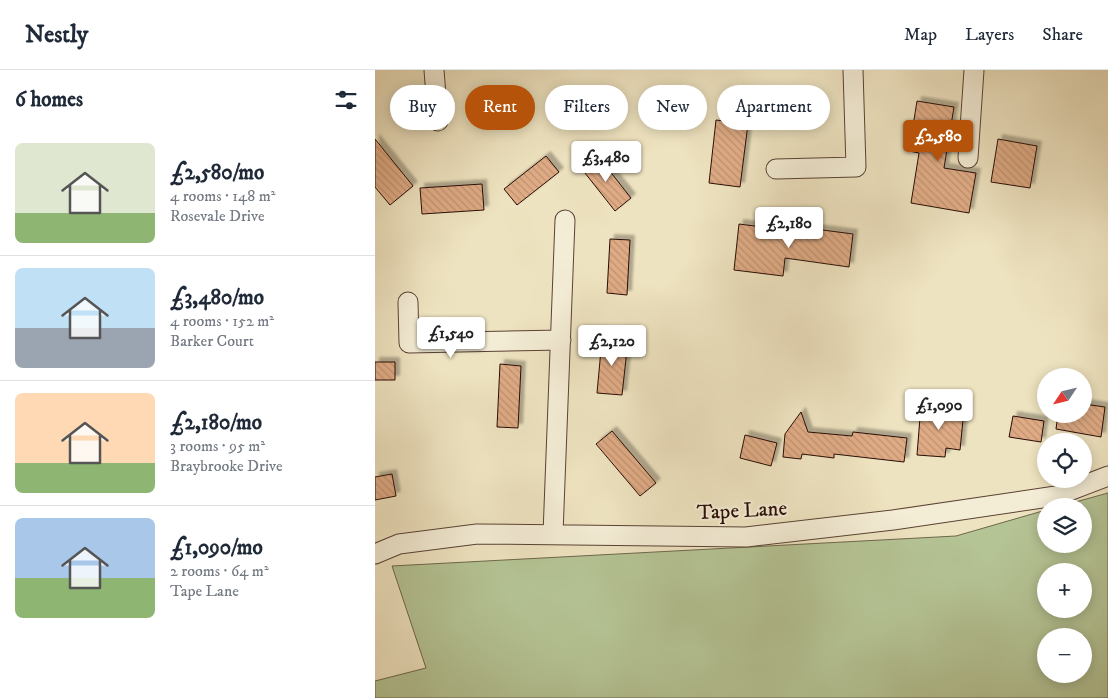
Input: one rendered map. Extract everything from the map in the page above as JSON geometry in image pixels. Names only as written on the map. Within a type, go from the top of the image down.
[{"type":"street","points":[[434,70],[435,85]]},
{"type":"street","points":[[776,170],[856,167],[853,70]]},
{"type":"street","points":[[968,158],[974,70]]},
{"type":"street","points":[[553,534],[565,220]]},
{"type":"street","points":[[408,302],[409,343],[561,340]]},
{"type":"street","name":"Tape Lane","points":[[375,554],[399,544],[477,534],[746,537],[893,520],[1056,496],[1108,476]]},
{"type":"green space","points":[[1108,493],[1108,698],[375,698],[375,681],[426,668],[392,566],[956,536],[1037,513],[1037,553],[1092,553],[1092,498],[1090,498]]},
{"type":"building","points":[[917,101],[954,107],[944,168],[976,173],[969,213],[911,203],[919,153],[909,151]]},
{"type":"building","points":[[716,120],[717,130],[747,130],[740,187],[709,183]]},
{"type":"building","points":[[375,139],[413,186],[390,205],[375,187]]},
{"type":"building","points":[[998,139],[1037,146],[1030,188],[991,182]]},
{"type":"building","points":[[597,155],[631,198],[615,211],[581,168]]},
{"type":"building","points":[[546,156],[559,172],[517,205],[504,189]]},
{"type":"building","points":[[482,184],[484,210],[422,214],[420,188]]},
{"type":"building","points":[[739,224],[815,234],[815,229],[853,234],[849,267],[785,258],[783,276],[734,270]]},
{"type":"building","points":[[610,239],[630,240],[627,295],[607,293]]},
{"type":"building","points":[[602,339],[628,341],[622,395],[597,393]]},
{"type":"building","points":[[375,362],[395,362],[395,380],[375,380]]},
{"type":"building","points":[[500,364],[521,366],[518,428],[497,427]]},
{"type":"building","points":[[921,405],[964,410],[960,450],[946,448],[945,457],[917,455]]},
{"type":"building","points":[[1093,405],[1105,407],[1101,437],[1092,435],[1092,433],[1056,429],[1057,423],[1092,423]]},
{"type":"building","points":[[801,412],[808,432],[852,436],[853,432],[907,438],[904,462],[834,454],[834,458],[802,454],[801,459],[783,457],[785,434]]},
{"type":"building","points":[[1013,416],[1037,420],[1037,423],[1044,423],[1042,433],[1037,433],[1037,441],[1009,437]]},
{"type":"building","points":[[612,431],[656,483],[640,496],[596,444]]},
{"type":"building","points":[[745,435],[777,443],[771,466],[740,458]]},
{"type":"building","points":[[392,474],[396,496],[375,500],[375,477]]}]
